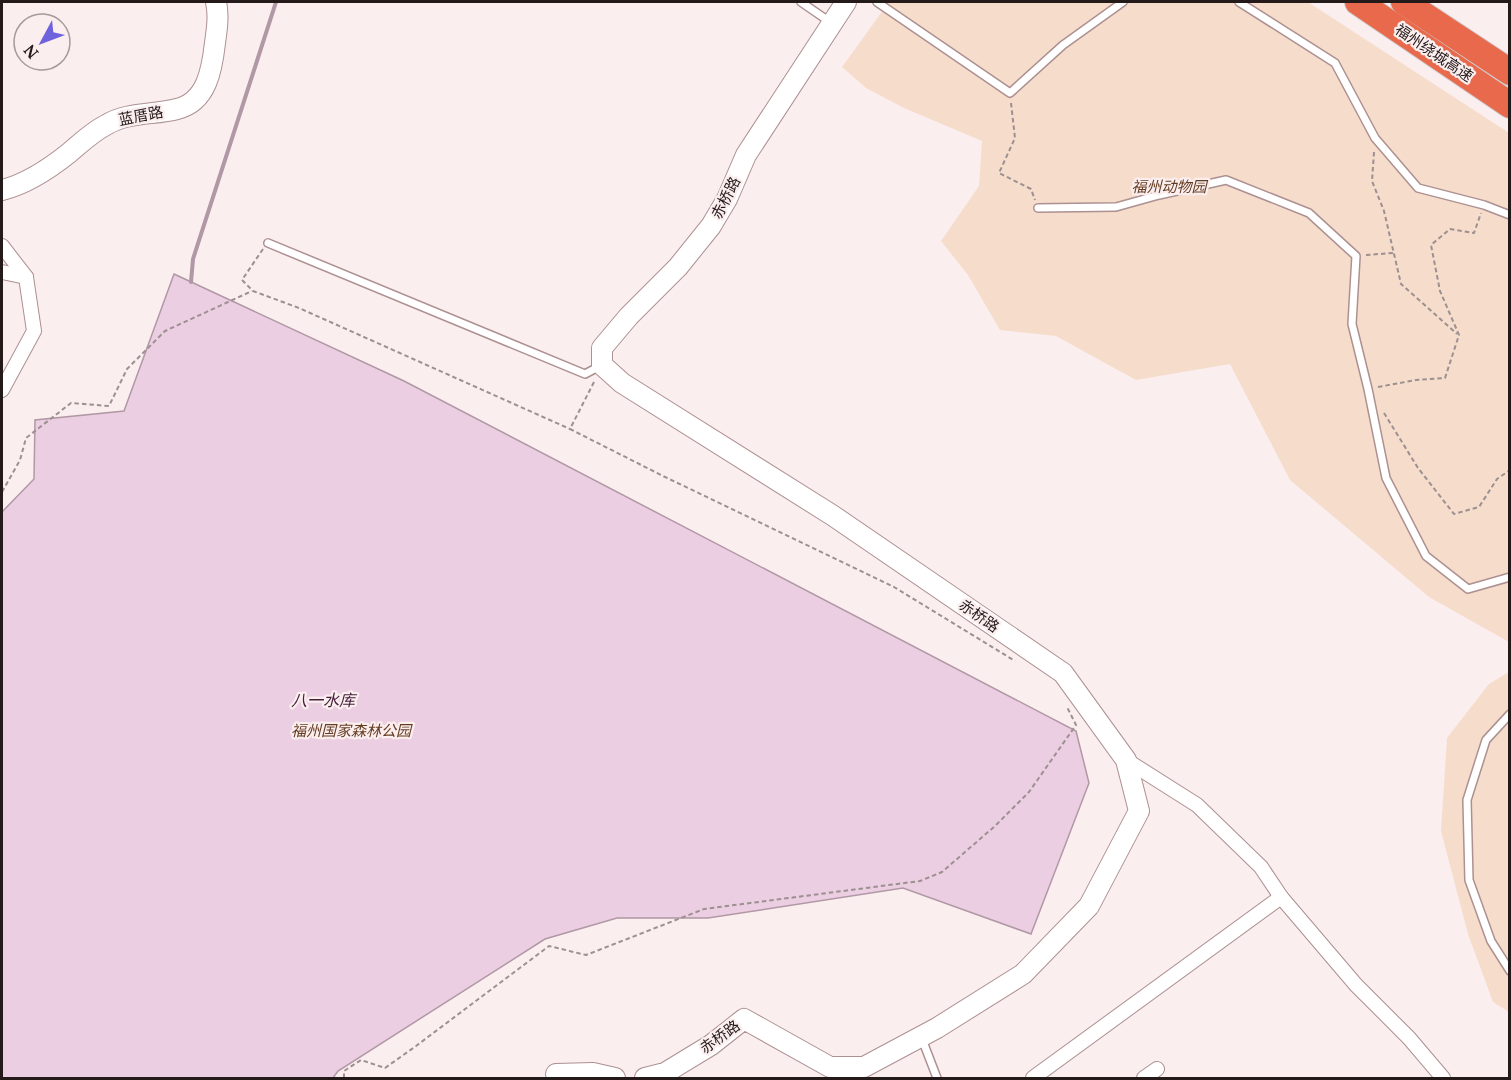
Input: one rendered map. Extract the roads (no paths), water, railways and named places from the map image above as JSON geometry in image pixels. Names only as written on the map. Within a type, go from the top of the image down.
[{"type":"highway","name":"福州绕城高速","points":[[1358,2],[1509,105]]},
{"type":"highway","name":"福州绕城高速","points":[[1404,2],[1509,72]]},
{"type":"street","name":"蓝厝路","points":[[2,189],[16,187],[45,170],[108,123],[126,117],[177,109],[193,101],[201,93],[211,69],[218,25],[216,2]]},
{"type":"street","name":"赤桥路","points":[[645,1078],[665,1073],[711,1044],[744,1019],[830,1067],[864,1067],[921,1036],[1023,974],[1089,906],[1139,811],[1126,760],[1063,673],[832,515],[622,383],[602,365],[602,348],[629,316],[678,267],[711,226],[727,200],[746,155],[846,2]]},
{"type":"street","points":[[2,246],[26,277],[34,331],[2,390]]},
{"type":"street","points":[[2,272],[26,277]]},
{"type":"street","points":[[1126,760],[1197,805],[1262,867],[1281,897],[1356,985],[1409,1038],[1443,1078]]},
{"type":"street","points":[[1034,1078],[1281,897]]},
{"type":"street","points":[[1144,1078],[1157,1069]]},
{"type":"street","points":[[552,1076],[593,1073],[615,1078]]},
{"type":"lane","points":[[801,2],[832,23]]},
{"type":"lane","points":[[877,2],[1010,93],[1063,45],[1123,2]]},
{"type":"lane","points":[[1239,2],[1335,63],[1375,138],[1418,188],[1484,205],[1508,216]]},
{"type":"lane","points":[[1038,208],[1116,207],[1226,180],[1309,213],[1356,256],[1352,324],[1386,478],[1426,555],[1468,588],[1509,577]]},
{"type":"lane","points":[[268,243],[585,374],[602,365]]},
{"type":"lane","points":[[1509,714],[1486,740],[1467,800],[1469,880],[1491,940],[1509,971]]},
{"type":"lane","points":[[921,1036],[937,1078]]},
{"type":"water","name":"八一水库","points":[[174,274],[404,381],[1076,731],[1089,783],[1031,934],[903,888],[708,918],[617,918],[545,939],[338,1071],[333,1078],[2,1078],[2,512],[34,479],[35,420],[124,411]]},
{"type":"waterway","points":[[191,282],[193,259],[276,2]]},
{"type":"park label","name":"福州动物园","points":[[1169,187]]},
{"type":"park label","name":"福州国家森林公园","points":[[351,731]]}]
